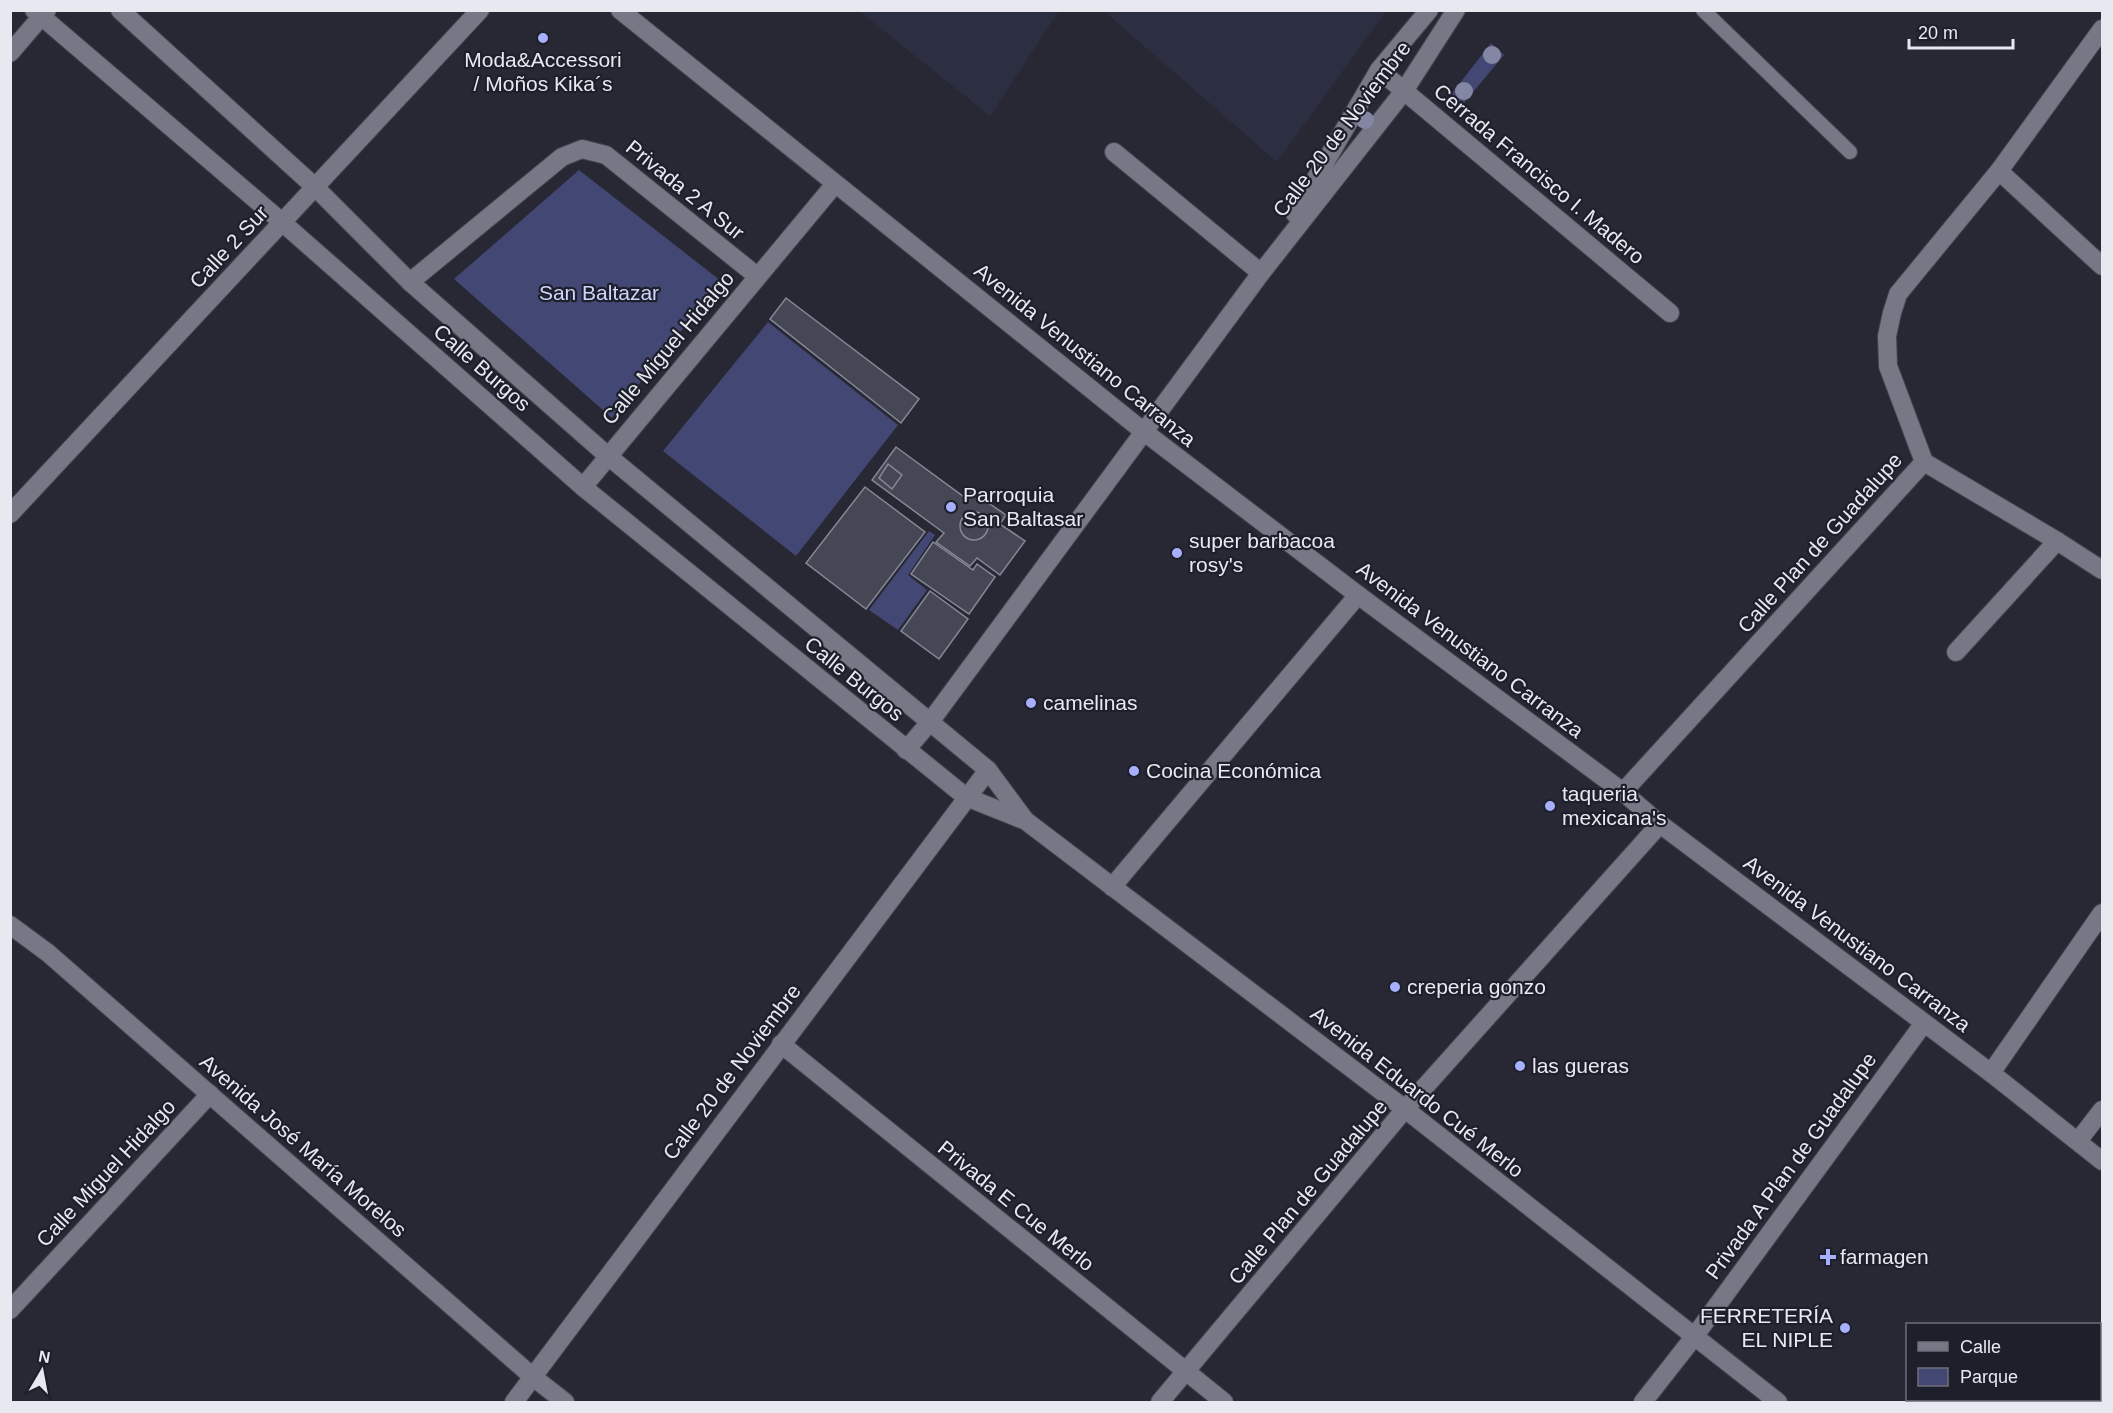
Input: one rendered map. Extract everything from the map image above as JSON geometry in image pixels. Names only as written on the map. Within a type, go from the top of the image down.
[{"type":"street","name":"Calle Burgos","points":[[120,10],[315,187],[410,282],[608,456],[930,722]]},
{"type":"street","name":"Calle 2 Sur","points":[[10,514],[480,10]]},
{"type":"street","name":"Avenida Venustiano Carranza","points":[[620,10],[1143,431],[1358,595],[1623,792],[1660,824],[1991,1073],[2103,1161]]},
{"type":"street","name":"Calle 20 de Noviembre","points":[[1261,273],[1379,70],[1429,10]]},
{"type":"street","name":"Calle 20 de Noviembre","points":[[906,750],[930,722],[1261,273],[1404,91],[1456,10]]},
{"type":"street","name":"Calle Burgos","points":[[41,13],[583,487],[906,750]]},
{"type":"street","points":[[10,53],[41,13]]},
{"type":"street","name":"Calle Plan de Guadalupe","points":[[1623,792],[1924,462],[1888,366],[1887,336],[1898,294],[1999,171],[2103,29]]},
{"type":"street","name":"Cerrada Francisco I. Madero","points":[[1379,70],[1670,313]]},
{"type":"street","name":"Privada 2 A Sur","points":[[410,282],[562,157],[582,149],[606,155],[757,276]]},
{"type":"street","points":[[1114,152],[1261,273]]},
{"type":"street","points":[[1999,171],[2103,266]]},
{"type":"street","name":"Calle Miguel Hidalgo","points":[[583,487],[835,184]]},
{"type":"street","points":[[1924,462],[2103,570]]},
{"type":"street","points":[[1956,652],[2057,541]]},
{"type":"street","points":[[1112,887],[1358,595]]},
{"type":"street","name":"Avenida Eduardo Cué Merlo","points":[[930,722],[988,770],[1026,821]]},
{"type":"street","name":"Avenida Eduardo Cué Merlo","points":[[906,750],[966,797],[1026,821],[1405,1109],[1778,1402]]},
{"type":"street","name":"Calle 20 de Noviembre","points":[[514,1402],[988,770]]},
{"type":"street","name":"Calle Plan de Guadalupe","points":[[1161,1402],[1405,1109],[1660,824]]},
{"type":"street","points":[[1991,1073],[2103,913]]},
{"type":"street","name":"Avenida José María Morelos","points":[[10,925],[48,953],[533,1377],[565,1402]]},
{"type":"street","name":"Privada A Plan de Guadalupe","points":[[1643,1402],[1694,1337],[1924,1023]]},
{"type":"street","name":"Privada E Cue Merlo","points":[[781,1044],[1186,1374],[1224,1402]]},
{"type":"street","name":"Calle Miguel Hidalgo","points":[[10,1310],[210,1094]]},
{"type":"street","points":[[2078,1141],[2103,1110]]},
{"type":"lane","points":[[1703,10],[1850,152]]},
{"type":"shaded area","points":[[859,11],[1059,11],[990,116]]},
{"type":"shaded area","points":[[1104,11],[1386,11],[1277,162]]},
{"type":"green space","points":[[1491,43],[1504,55],[1458,110],[1446,101]]},
{"type":"green space","name":"San Baltazar","points":[[579,170],[721,281],[612,418],[454,279]]},
{"type":"green space","points":[[768,322],[898,425],[796,556],[663,451]]},
{"type":"green space","points":[[929,531],[935,535],[908,575],[927,590],[898,630],[869,610]]},
{"type":"building","points":[[786,298],[919,399],[901,423],[770,319]]},
{"type":"building","name":"Parroquia San Baltasar","points":[[896,447],[967,499],[971,491],[1006,515],[1000,524],[1025,541],[1000,575],[977,558],[970,566],[936,542],[944,533],[872,480]]},
{"type":"building","points":[[888,464],[902,475],[892,489],[879,478]]},
{"type":"building","points":[[865,487],[925,532],[866,609],[806,563]]},
{"type":"building","points":[[974,512],[984,516],[988,526],[984,536],[974,540],[964,536],[960,526],[964,516]]},
{"type":"building","points":[[933,542],[973,570],[977,564],[995,577],[969,614],[911,574]]},
{"type":"building","points":[[930,591],[968,619],[939,659],[901,631]]},
{"type":"place","name":"Moda&Accessori / Moños Kika´s","points":[[543,38]]},
{"type":"place","name":"Parroquia San Baltasar","points":[[951,507]]},
{"type":"place","name":"super barbacoa rosy's","points":[[1177,553]]},
{"type":"place","name":"camelinas","points":[[1031,703]]},
{"type":"place","name":"Cocina Económica","points":[[1134,771]]},
{"type":"place","name":"taqueria mexicana's","points":[[1550,806]]},
{"type":"place","name":"creperia gonzo","points":[[1395,987]]},
{"type":"place","name":"las gueras","points":[[1520,1066]]},
{"type":"place","name":"farmagen","points":[[1828,1257]]},
{"type":"place","name":"FERRETERÍA EL NIPLE","points":[[1845,1328]]}]
